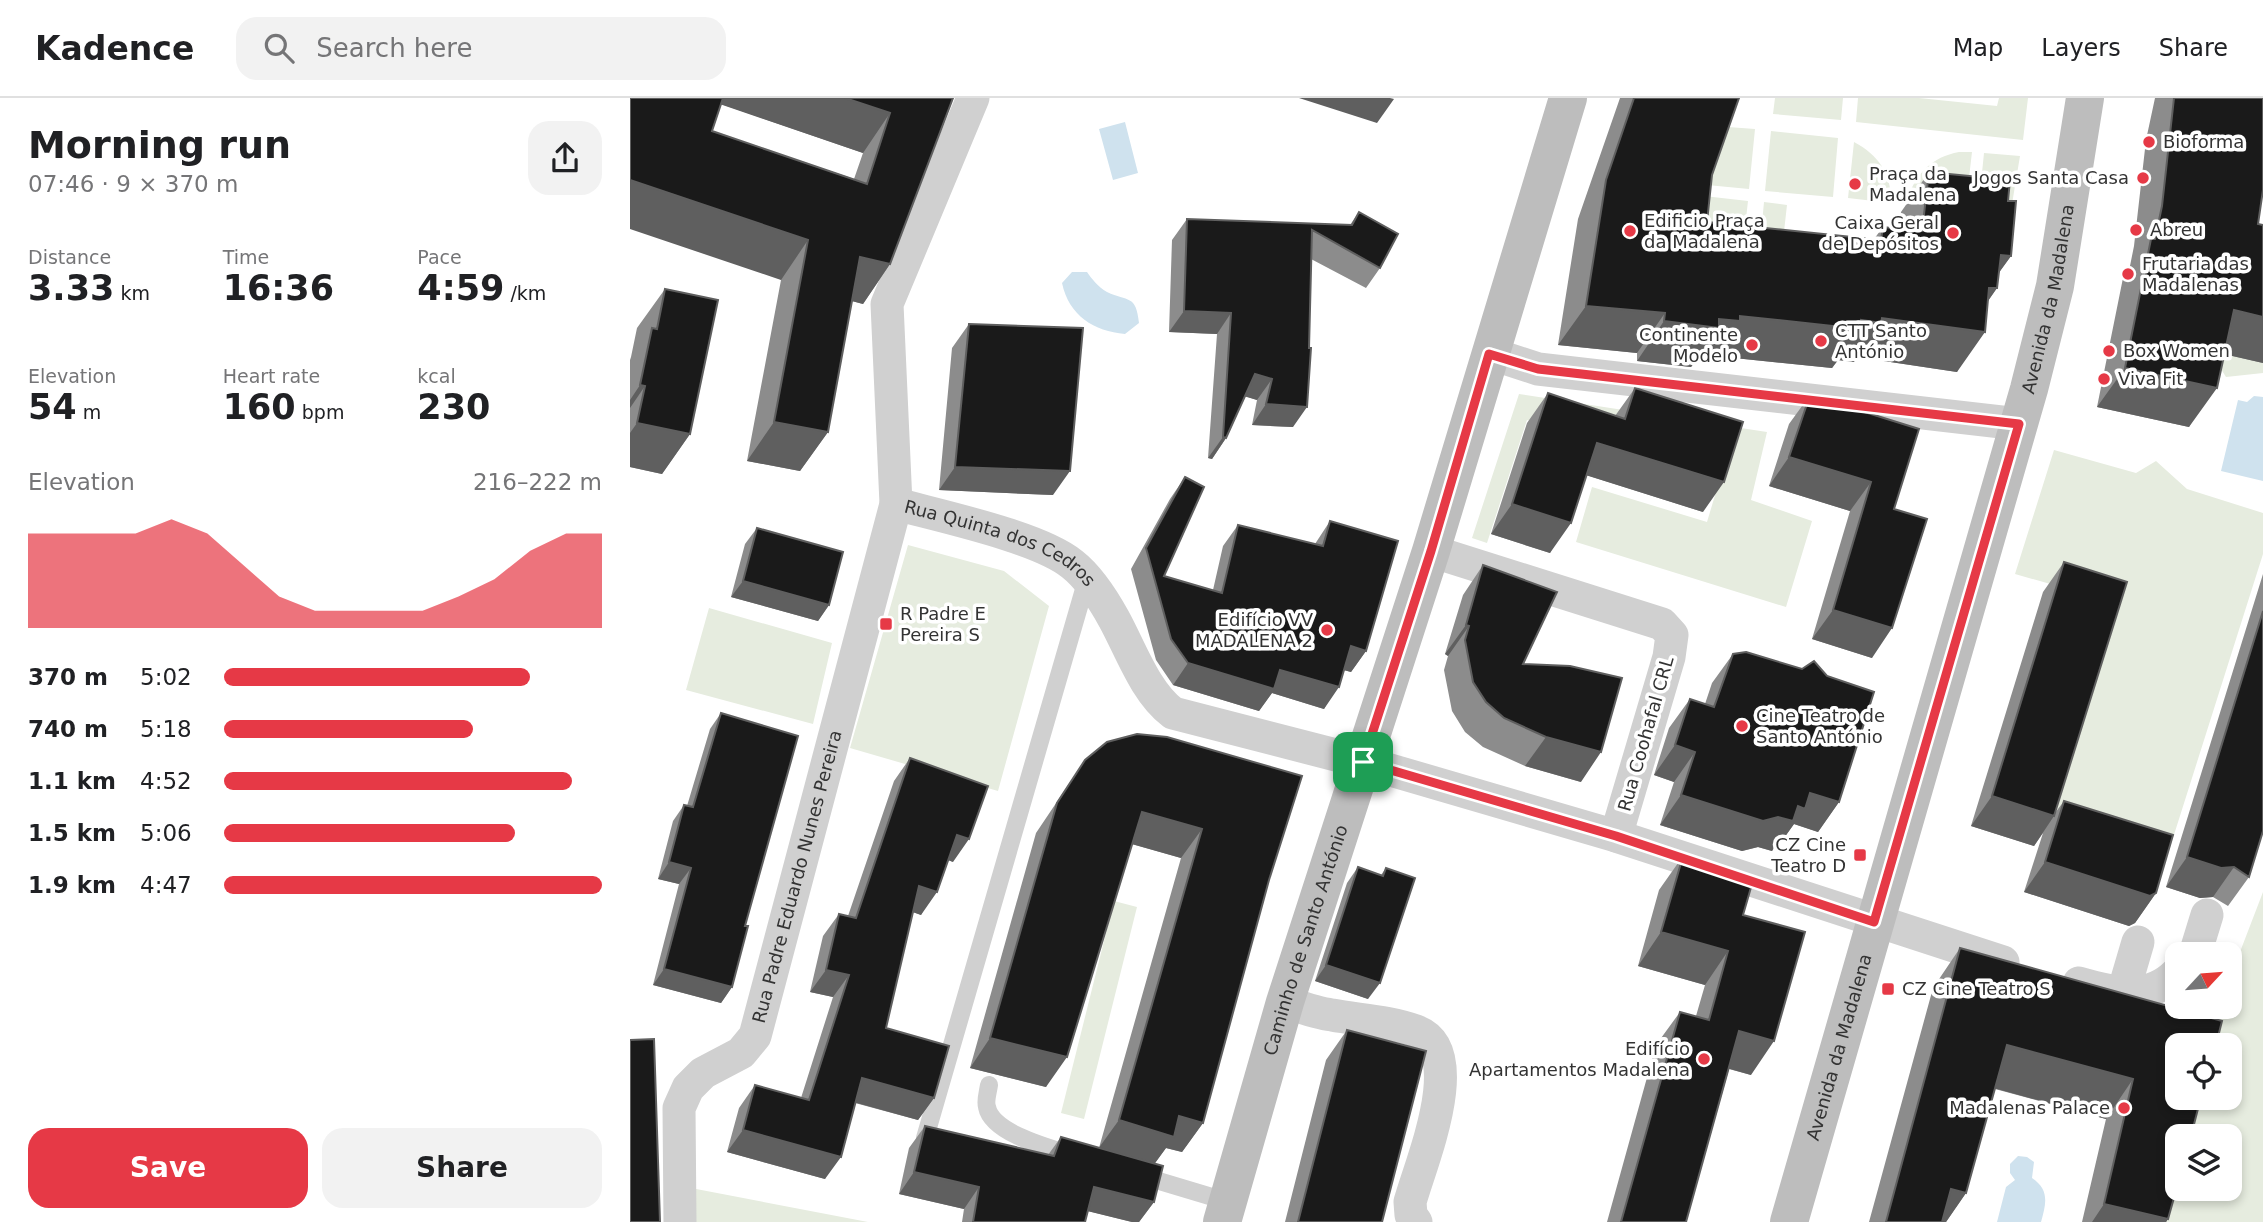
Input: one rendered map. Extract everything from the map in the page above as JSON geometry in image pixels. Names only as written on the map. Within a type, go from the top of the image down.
[{"type":"street","name":"Rua Quinta dos Cedros","points":[[974,98],[887,304],[896,504],[1057,553],[1087,579],[1101,597],[1157,697],[1173,713],[1303,749],[1363,762],[1616,836],[1874,922],[2044,973],[2123,993]]},
{"type":"street","name":"Caminho de Santo António","points":[[1225,1212],[1285,1002],[1431,551],[1568,98]]},
{"type":"street","name":"Avenida da Madalena","points":[[1789,1222],[2019,424],[2055,286],[2085,98]]},
{"type":"street","points":[[1489,354],[1538,369],[2019,424]]},
{"type":"street","name":"Rua Padre Eduardo Nunes Pereira","points":[[680,1222],[679,1108],[688,1088],[703,1073],[741,1052],[755,1036],[896,504]]},
{"type":"street","name":"Rua Coohafal CRL","points":[[1431,551],[1662,624],[1672,635],[1669,657],[1616,836]]},
{"type":"street","points":[[2199,942],[2207,915]]},
{"type":"street","points":[[2138,942],[2123,993],[2143,993],[2165,982]]},
{"type":"street","points":[[1285,1002],[1328,1015],[1417,1031],[1433,1043],[1441,1058],[1443,1084],[1410,1202],[1411,1216],[1416,1222]]},
{"type":"lane","points":[[925,1138],[1087,579]]},
{"type":"lane","points":[[989,1085],[986,1107],[991,1117],[1014,1135],[1089,1160]]},
{"type":"lane","points":[[1116,1168],[1225,1212]]},
{"type":"shaded area","points":[[1775,98],[1843,98],[1841,120],[1773,114]]},
{"type":"shaded area","points":[[1858,98],[1919,98],[1997,106],[1999,98],[2028,98],[2023,140],[1856,122]]},
{"type":"shaded area","points":[[1728,127],[1755,129],[1749,189],[1707,185]]},
{"type":"shaded area","points":[[1771,131],[1838,138],[1833,197],[1765,191]]},
{"type":"shaded area","points":[[1854,142],[1870,153],[1882,167],[1889,183],[1891,203],[1848,198]]},
{"type":"shaded area","points":[[1972,152],[1966,204],[1907,200],[1915,182],[1926,168],[1949,154]]},
{"type":"shaded area","points":[[1984,153],[2020,156],[2010,216],[1978,212]]},
{"type":"shaded area","points":[[1704,196],[1748,201],[1742,254],[1694,249]]},
{"type":"shaded area","points":[[1764,202],[1787,205],[1781,258],[1759,255]]},
{"type":"shaded area","points":[[2224,354],[2263,362],[2263,373],[2226,377],[2221,369]]},
{"type":"shaded area","points":[[1519,394],[1767,432],[1751,500],[1812,521],[1786,607],[1576,542],[1592,487],[1707,522],[1728,452],[1596,444],[1527,420],[1487,543],[1472,538]]},
{"type":"shaded area","points":[[2054,450],[2136,473],[2156,461],[2187,489],[2263,513],[2263,554],[2166,860],[2048,823],[2117,603],[2015,574]]},
{"type":"shaded area","points":[[908,545],[1004,571],[1049,606],[998,791],[850,748]]},
{"type":"shaded area","points":[[709,608],[832,643],[813,724],[686,690]]},
{"type":"shaded area","points":[[2263,892],[2263,1222],[2159,1222],[2165,1196],[2165,1201],[2242,1201],[2242,1124],[2182,1124],[2185,1110],[2242,1110],[2242,1033],[2208,1033],[2213,1019],[2242,1019],[2242,947]]},
{"type":"shaded area","points":[[1114,901],[1137,907],[1084,1119],[1061,1113]]},
{"type":"shaded area","points":[[691,1188],[868,1222],[691,1222]]},
{"type":"water","points":[[1125,122],[1138,173],[1113,180],[1099,129]]},
{"type":"water","points":[[1072,272],[1087,272],[1104,290],[1130,300],[1136,307],[1139,323],[1125,334],[1103,329],[1084,320],[1070,304],[1062,283]]},
{"type":"water","points":[[2254,396],[2263,397],[2263,481],[2221,471],[2238,400],[2247,402]]},
{"type":"water","points":[[2018,1156],[2027,1157],[2034,1162],[2032,1178],[2042,1187],[2045,1198],[2041,1222],[1997,1222],[2006,1187],[2015,1180],[2010,1173],[2010,1164]]},
{"type":"building","points":[[630,98],[723,98],[712,131],[867,184],[890,113],[845,98],[953,98],[890,264],[860,257],[828,432],[774,422],[808,240],[630,180]]},
{"type":"building","name":"Edificio Praça da Madalena","points":[[1634,98],[1739,98],[1712,175],[1707,222],[1881,240],[1883,227],[1922,231],[1929,172],[2010,180],[2008,201],[2016,201],[2011,256],[2001,255],[1997,288],[1989,288],[1985,332],[1882,318],[1881,323],[1861,320],[1860,329],[1740,316],[1740,321],[1719,319],[1719,328],[1664,321],[1665,313],[1586,306],[1606,180]]},
{"type":"building","points":[[2174,98],[2263,98],[2263,190],[2258,224],[2263,225],[2263,317],[2234,310],[2217,388],[2125,368],[2151,239],[2155,239],[2162,206]]},
{"type":"building","points":[[1359,212],[1398,234],[1380,268],[1312,230],[1311,348],[1307,407],[1266,404],[1272,379],[1255,374],[1226,438],[1223,437],[1231,313],[1184,311],[1187,219],[1352,225]]},
{"type":"building","points":[[665,289],[718,300],[690,434],[637,423],[645,386],[640,385],[652,328],[657,329]]},
{"type":"building","points":[[969,324],[1083,328],[1070,471],[955,467]]},
{"type":"building","points":[[1635,388],[1743,422],[1724,482],[1597,443],[1571,523],[1512,504],[1548,393],[1625,419]]},
{"type":"building","points":[[1810,395],[1919,429],[1894,509],[1927,519],[1892,628],[1833,610],[1871,482],[1789,457]]},
{"type":"building","points":[[1185,477],[1204,487],[1164,576],[1222,593],[1238,525],[1323,546],[1330,521],[1398,541],[1366,651],[1351,646],[1339,687],[1280,670],[1274,689],[1188,663],[1171,639],[1146,548]]},
{"type":"building","points":[[757,528],[843,552],[829,605],[743,581]]},
{"type":"building","points":[[2064,562],[2127,582],[2054,816],[1992,796]]},
{"type":"building","points":[[1483,565],[1557,592],[1523,664],[1570,666],[1622,678],[1601,752],[1546,737],[1504,718],[1486,702],[1473,682],[1465,640],[1469,626],[1466,625]]},
{"type":"building","points":[[2263,611],[2263,831],[2249,877],[2234,867],[2221,868],[2187,857]]},
{"type":"building","points":[[1746,652],[1802,669],[1814,661],[1827,676],[1874,692],[1839,802],[1810,793],[1805,809],[1798,806],[1793,821],[1778,817],[1763,821],[1681,795],[1695,752],[1675,745],[1690,699],[1714,707],[1733,654]]},
{"type":"building","points":[[721,713],[798,736],[745,926],[748,926],[732,987],[664,969],[691,868],[669,862],[684,805],[693,807]]},
{"type":"building","points":[[1137,734],[1167,737],[1302,776],[1269,880],[1203,1123],[1179,1116],[1174,1137],[1119,1120],[1202,829],[1142,812],[1067,1057],[990,1038],[1057,803],[1085,760],[1107,742]]},
{"type":"building","points":[[910,758],[988,786],[969,839],[957,835],[937,892],[919,886],[886,1028],[949,1046],[934,1098],[862,1078],[841,1157],[743,1130],[755,1085],[809,1100],[849,975],[826,970],[839,914],[856,918]]},
{"type":"building","points":[[2064,801],[2173,835],[2156,893],[2150,896],[2045,862]]},
{"type":"building","name":"Edifício Apartamentos Madalena","points":[[1683,856],[1754,877],[1743,915],[1805,932],[1774,1041],[1739,1031],[1686,1222],[1621,1222],[1680,1012],[1709,1020],[1728,951],[1661,932]]},
{"type":"building","points":[[1358,867],[1383,876],[1386,868],[1415,878],[1380,983],[1326,965]]},
{"type":"building","name":"Madalenas Palace","points":[[1960,948],[2165,1005],[2165,1019],[2222,1021],[2219,1033],[2165,1033],[2165,1110],[2198,1110],[2194,1124],[2165,1124],[2165,1201],[2173,1201],[2168,1219],[2104,1204],[2133,1079],[2007,1045],[1966,1193],[1951,1189],[1942,1222],[1886,1222]]},
{"type":"building","points":[[1347,1030],[1426,1051],[1382,1222],[1298,1222]]},
{"type":"building","points":[[654,1039],[660,1222],[630,1222],[630,1040]]},
{"type":"building","points":[[925,1126],[1054,1156],[1061,1137],[1163,1166],[1154,1202],[1094,1187],[1085,1222],[973,1222],[979,1187],[914,1172]]},
{"type":"place","name":"Bioforma","points":[[2149,142]]},
{"type":"place","name":"Jogos Santa Casa","points":[[2143,178]]},
{"type":"place","name":"Praça da Madalena","points":[[1855,184]]},
{"type":"place","name":"Abreu","points":[[2136,230]]},
{"type":"place","name":"Edificio Praça da Madalena","points":[[1630,231]]},
{"type":"place","name":"Caixa Geral de Depósitos","points":[[1953,233]]},
{"type":"place","name":"Frutaria das Madalenas","points":[[2128,274]]},
{"type":"place","name":"CTT Santo António","points":[[1821,341]]},
{"type":"place","name":"Continente Modelo","points":[[1752,345]]},
{"type":"place","name":"Box Women","points":[[2109,351]]},
{"type":"place","name":"Viva Fit","points":[[2104,379]]},
{"type":"place","name":"R Padre E Pereira S","points":[[886,624]]},
{"type":"place","name":"Edifício VV MADALENA 2","points":[[1327,630]]},
{"type":"place","name":"Cine Teatro de Santo António","points":[[1742,726]]},
{"type":"place","name":"CZ Cine Teatro D","points":[[1860,855]]},
{"type":"place","name":"CZ Cine Teatro S","points":[[1888,989]]},
{"type":"place","name":"Edifício Apartamentos Madalena","points":[[1704,1059]]},
{"type":"place","name":"Madalenas Palace","points":[[2124,1108]]},
{"type":"route","points":[[1489,354],[1538,369],[2019,424],[1874,922],[1636,845],[1616,836],[1363,762],[1431,551],[1489,354]]}]
